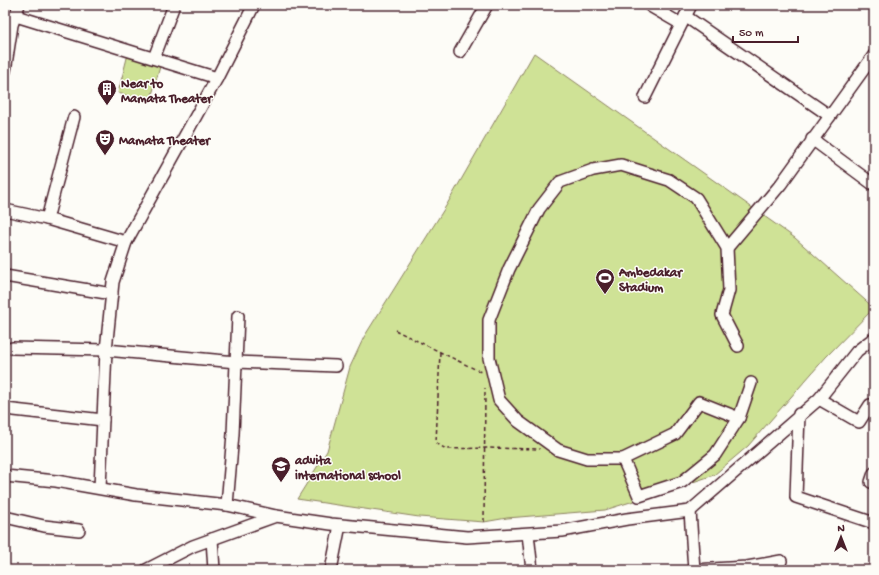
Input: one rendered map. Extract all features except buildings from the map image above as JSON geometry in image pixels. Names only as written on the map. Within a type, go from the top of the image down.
[{"type":"street","points":[[154,58],[174,5]]},
{"type":"street","points":[[100,488],[106,350],[113,282],[126,242],[217,78],[254,5]]},
{"type":"street","points":[[460,52],[487,5]]},
{"type":"street","points":[[645,97],[691,5]]},
{"type":"street","points":[[650,6],[683,20],[830,116]]},
{"type":"street","points":[[5,71],[12,25],[18,10]]},
{"type":"street","points":[[5,16],[18,10],[154,58],[217,78]]},
{"type":"street","points":[[727,248],[781,184],[874,55]]},
{"type":"street","points":[[47,219],[74,117]]},
{"type":"street","points":[[812,139],[874,185]]},
{"type":"street","points":[[738,346],[722,315],[729,290],[727,248],[696,198],[669,180],[621,165],[593,170],[560,182],[539,209],[509,270],[489,320],[489,358],[499,400],[518,421],[558,450],[587,459],[624,459],[674,434],[699,402],[739,418]]},
{"type":"street","points":[[5,210],[47,219],[126,242]]},
{"type":"street","points":[[5,276],[112,294]]},
{"type":"street","points":[[227,505],[233,434],[238,316]]},
{"type":"street","points":[[5,476],[56,481],[136,495],[227,505],[276,516],[340,525],[467,537],[562,531],[627,519],[690,511],[799,414],[819,399],[857,351],[874,337]]},
{"type":"street","points":[[12,348],[106,350],[236,362],[336,366]]},
{"type":"street","points":[[624,459],[639,496],[682,482],[715,455],[739,418],[751,383]]},
{"type":"street","points":[[819,399],[859,422],[870,405],[874,406]]},
{"type":"street","points":[[5,409],[103,420]]},
{"type":"street","points":[[799,414],[796,497],[874,523]]},
{"type":"street","points":[[690,511],[694,570],[747,567],[781,560]]},
{"type":"street","points":[[146,570],[212,538],[276,516]]},
{"type":"street","points":[[5,517],[44,526],[79,530]]},
{"type":"street","points":[[331,570],[340,525]]},
{"type":"street","points":[[528,534],[532,570]]},
{"type":"street","points":[[212,538],[214,570]]},
{"type":"path","points":[[395,330],[485,374]]},
{"type":"path","points":[[440,352],[436,443],[446,449],[486,448],[558,450]]},
{"type":"path","points":[[484,522],[486,448],[485,382]]},
{"type":"green space","points":[[534,53],[795,238],[874,308],[826,357],[748,446],[714,475],[669,490],[605,510],[507,518],[484,522],[419,517],[297,499],[327,451],[350,367],[364,337],[446,206]]},
{"type":"green space","points":[[128,54],[161,63],[150,102],[118,93]]},
{"type":"place","name":"Near to Mamata Theater","points":[[107,106]]},
{"type":"place","name":"Mamata Theater","points":[[105,156]]},
{"type":"place","name":"Ambedakar Stadium","points":[[605,295]]},
{"type":"place","name":"advita international school","points":[[281,483]]}]
